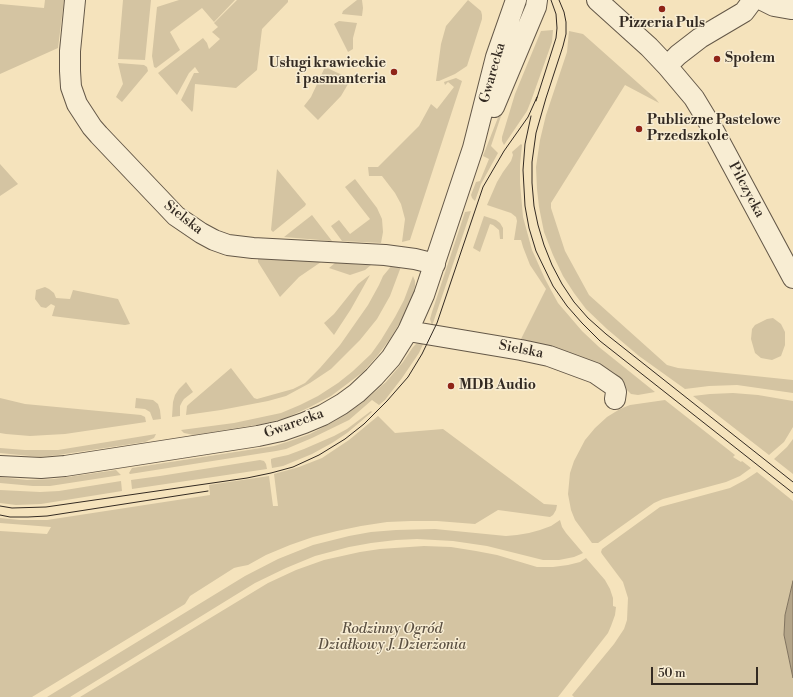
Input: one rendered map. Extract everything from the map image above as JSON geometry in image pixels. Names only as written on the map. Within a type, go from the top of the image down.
[{"type":"street","name":"Sielska","points":[[75,0],[70,51],[70,72],[71,87],[77,104],[99,135],[176,216],[201,233],[228,245],[253,248],[385,255],[415,259],[435,264]]},
{"type":"street","name":"Gwarecka","points":[[0,466],[41,468],[65,466],[258,436],[281,431],[323,415],[357,393],[391,358],[408,331],[424,295],[473,148],[496,57],[516,0]]},
{"type":"street","name":"Pilczycka","points":[[597,0],[647,45],[694,98],[714,130],[793,278]]},
{"type":"street","points":[[666,66],[700,38],[744,12],[753,0]]},
{"type":"street","points":[[762,0],[774,6],[793,9]]},
{"type":"street","name":"Gwarecka","points":[[473,148],[542,2]]},
{"type":"street","name":"Sielska","points":[[408,331],[549,356],[595,373],[614,386],[616,392],[615,399]]},
{"type":"green space","points":[[45,0],[64,0],[58,48],[0,74],[0,4],[44,8]]},
{"type":"green space","points":[[123,0],[151,0],[145,60],[118,59]]},
{"type":"green space","points":[[179,0],[235,0],[214,22],[202,8],[170,32],[180,50],[156,68],[154,67],[152,56],[157,7]]},
{"type":"green space","points":[[237,0],[288,0],[288,2],[262,29],[257,70],[236,88],[195,84],[192,112],[181,100],[194,73],[199,73],[195,67],[189,73],[177,95],[158,73],[203,38],[209,49],[220,39],[212,32],[218,27],[214,23]]},
{"type":"green space","points":[[357,0],[362,0],[362,16],[342,14],[343,11]]},
{"type":"green space","points":[[468,0],[481,11],[482,19],[467,66],[455,74],[436,81],[441,44],[446,26]]},
{"type":"green space","points":[[339,21],[357,23],[353,38],[353,49],[348,52],[334,24]]},
{"type":"green space","points":[[553,30],[552,42],[527,111],[504,145],[502,137],[515,94],[541,31]]},
{"type":"green space","points":[[569,31],[583,34],[659,103],[625,85],[551,203],[551,208],[565,251],[589,295],[667,365],[678,368],[793,380],[793,393],[737,385],[685,389],[639,356],[607,329],[586,309],[563,276],[544,232],[539,207],[536,167],[546,115],[567,52]]},
{"type":"green space","points":[[118,63],[144,65],[147,67],[148,71],[122,102],[116,97],[123,84]]},
{"type":"green space","points":[[325,67],[351,79],[341,96],[318,120],[304,106],[311,97]]},
{"type":"green space","points":[[456,78],[462,81],[410,240],[402,242],[405,219],[401,204],[395,193],[382,176],[369,176],[368,167],[378,167],[419,126],[431,104],[437,109],[454,87],[448,82],[445,85],[444,82]]},
{"type":"green space","points":[[510,89],[491,146],[498,153],[481,184],[475,201],[471,195],[476,182],[480,181],[489,159],[483,156]]},
{"type":"green space","points":[[521,144],[520,183],[523,217],[532,250],[545,279],[558,303],[582,331],[599,347],[655,392],[638,395],[631,394],[627,390],[623,381],[617,376],[569,356],[519,343],[546,289],[530,265],[521,240],[514,240],[517,221],[516,217],[511,213],[487,205],[497,182],[511,161],[513,155],[512,152]]},
{"type":"green space","points":[[0,164],[18,184],[0,196]]},
{"type":"green space","points":[[277,169],[306,204],[273,232],[271,230]]},
{"type":"green space","points":[[355,179],[377,208],[382,219],[383,232],[381,243],[342,241],[331,226],[339,220],[350,234],[370,219],[345,187]]},
{"type":"green space","points":[[471,211],[432,326],[430,319],[432,312],[465,212]]},
{"type":"green space","points":[[312,215],[332,241],[284,237]]},
{"type":"green space","points":[[484,216],[500,223],[503,228],[503,239],[500,239],[499,230],[490,224],[480,252],[473,248]]},
{"type":"green space","points":[[258,258],[321,262],[299,277],[280,297],[258,262]]},
{"type":"green space","points":[[335,263],[371,265],[365,270],[350,275],[329,268]]},
{"type":"green space","points":[[402,264],[390,296],[377,319],[360,340],[331,369],[310,383],[286,396],[221,410],[186,415],[187,406],[231,368],[254,398],[257,399],[293,389],[305,383],[340,345],[368,305],[383,276],[392,265]]},
{"type":"green space","points":[[370,275],[351,309],[334,335],[324,323],[334,314],[358,284]]},
{"type":"green space","points":[[413,276],[415,286],[413,295],[401,321],[390,339],[363,372],[331,396],[286,418],[262,424],[194,435],[184,433],[181,430],[234,423],[281,413],[318,396],[338,383],[371,354],[381,340],[404,300]]},
{"type":"green space","points":[[45,287],[54,293],[56,298],[70,299],[73,290],[118,299],[130,324],[125,325],[52,316],[55,306],[51,304],[46,308],[41,307],[35,299],[36,290]]},
{"type":"green space","points":[[773,318],[781,324],[785,332],[785,345],[781,356],[772,360],[761,358],[755,353],[751,339],[752,329],[755,325],[767,319]]},
{"type":"green space","points":[[424,342],[419,353],[385,400],[379,405],[372,400],[349,420],[312,438],[286,449],[276,451],[129,473],[132,468],[274,446],[310,434],[333,422],[362,403],[386,382],[416,344]]},
{"type":"green space","points":[[186,382],[193,392],[182,402],[180,406],[180,416],[172,417],[175,395]]},
{"type":"green space","points":[[733,393],[758,395],[793,401],[793,427],[784,442],[769,455],[693,396]]},
{"type":"green space","points":[[0,398],[25,404],[141,415],[145,417],[146,422],[65,434],[30,436],[6,434],[0,433]]},
{"type":"green space","points":[[136,398],[153,400],[158,404],[161,419],[153,420],[150,412],[145,409],[135,408]]},
{"type":"green space","points":[[665,400],[735,455],[733,457],[741,462],[742,461],[751,468],[740,476],[726,482],[663,499],[654,503],[598,543],[592,543],[575,520],[571,510],[568,494],[570,473],[574,461],[585,440],[607,417],[630,405]]},
{"type":"green space","points":[[371,411],[372,412],[347,433],[332,443],[312,454],[283,466],[272,468],[271,459],[288,455],[334,436],[347,429]]},
{"type":"green space","points":[[378,416],[395,433],[443,429],[544,504],[557,505],[556,510],[550,517],[498,510],[475,524],[437,521],[387,522],[361,526],[313,537],[266,555],[248,565],[234,568],[190,596],[185,604],[32,697],[0,697],[0,531],[47,534],[51,527],[0,523],[0,518],[47,520],[210,495],[209,485],[269,476],[273,506],[278,506],[274,474],[299,467],[322,458],[349,440]]},
{"type":"green space","points":[[156,434],[154,438],[145,442],[58,455],[40,457],[0,453],[0,448],[58,450]]},
{"type":"green space","points":[[793,439],[793,474],[774,459]]},
{"type":"green space","points":[[260,460],[264,461],[267,469],[132,489],[131,480]]},
{"type":"green space","points":[[116,470],[121,475],[50,486],[0,483],[0,477],[27,480],[54,479]]},
{"type":"green space","points":[[757,472],[793,501],[793,581],[785,615],[784,635],[793,678],[793,697],[574,697],[572,695],[614,644],[624,629],[627,620],[628,598],[623,582],[602,554],[602,549],[660,507],[730,488]]},
{"type":"green space","points":[[121,481],[122,491],[41,504],[16,505],[0,503],[0,490],[40,492],[59,491]]},
{"type":"green space","points":[[560,520],[566,533],[583,553],[574,557],[559,560],[543,560],[487,546],[453,541],[417,539],[371,543],[315,556],[255,583],[70,697],[47,697],[245,576],[278,559],[313,545],[371,532],[396,530],[435,529],[506,536],[517,535],[540,530],[551,526]]},
{"type":"green space","name":"Rodzinny Ogród Działkowy J. Dzierżonia","points":[[424,546],[451,547],[476,551],[497,555],[537,567],[568,565],[580,562],[586,558],[605,580],[613,598],[613,606],[616,607],[615,615],[608,633],[558,697],[80,697],[268,583],[296,570],[324,560],[360,552]]},
{"type":"shaded area","points":[[793,581],[793,678],[784,635],[785,615]]},
{"type":"tram line","points":[[536,101],[556,38],[556,14],[551,0]]},
{"type":"tram line","points":[[559,0],[564,12],[566,34],[536,133],[532,162],[534,206],[544,245],[552,265],[574,302],[588,318],[606,334],[793,482]]},
{"type":"tram line","points":[[0,506],[12,508],[46,507],[247,478],[293,467],[319,455],[345,439],[364,424],[387,401],[408,377],[422,354],[437,323],[483,187],[504,151],[528,117],[537,97]]},
{"type":"tram line","points":[[531,116],[525,144],[523,170],[525,206],[529,228],[536,251],[553,286],[567,306],[600,341],[793,493]]},
{"type":"tram line","points":[[0,515],[10,517],[47,516],[208,491]]},
{"type":"place","name":"Pizzeria Puls","points":[[662,9]]},
{"type":"place","name":"Społem","points":[[717,59]]},
{"type":"place","name":"Usługi krawieckie i pasmanteria","points":[[394,72]]},
{"type":"place","name":"Publiczne Pastelowe Przedszkole","points":[[639,129]]},
{"type":"place","name":"MDB Audio","points":[[451,386]]}]
